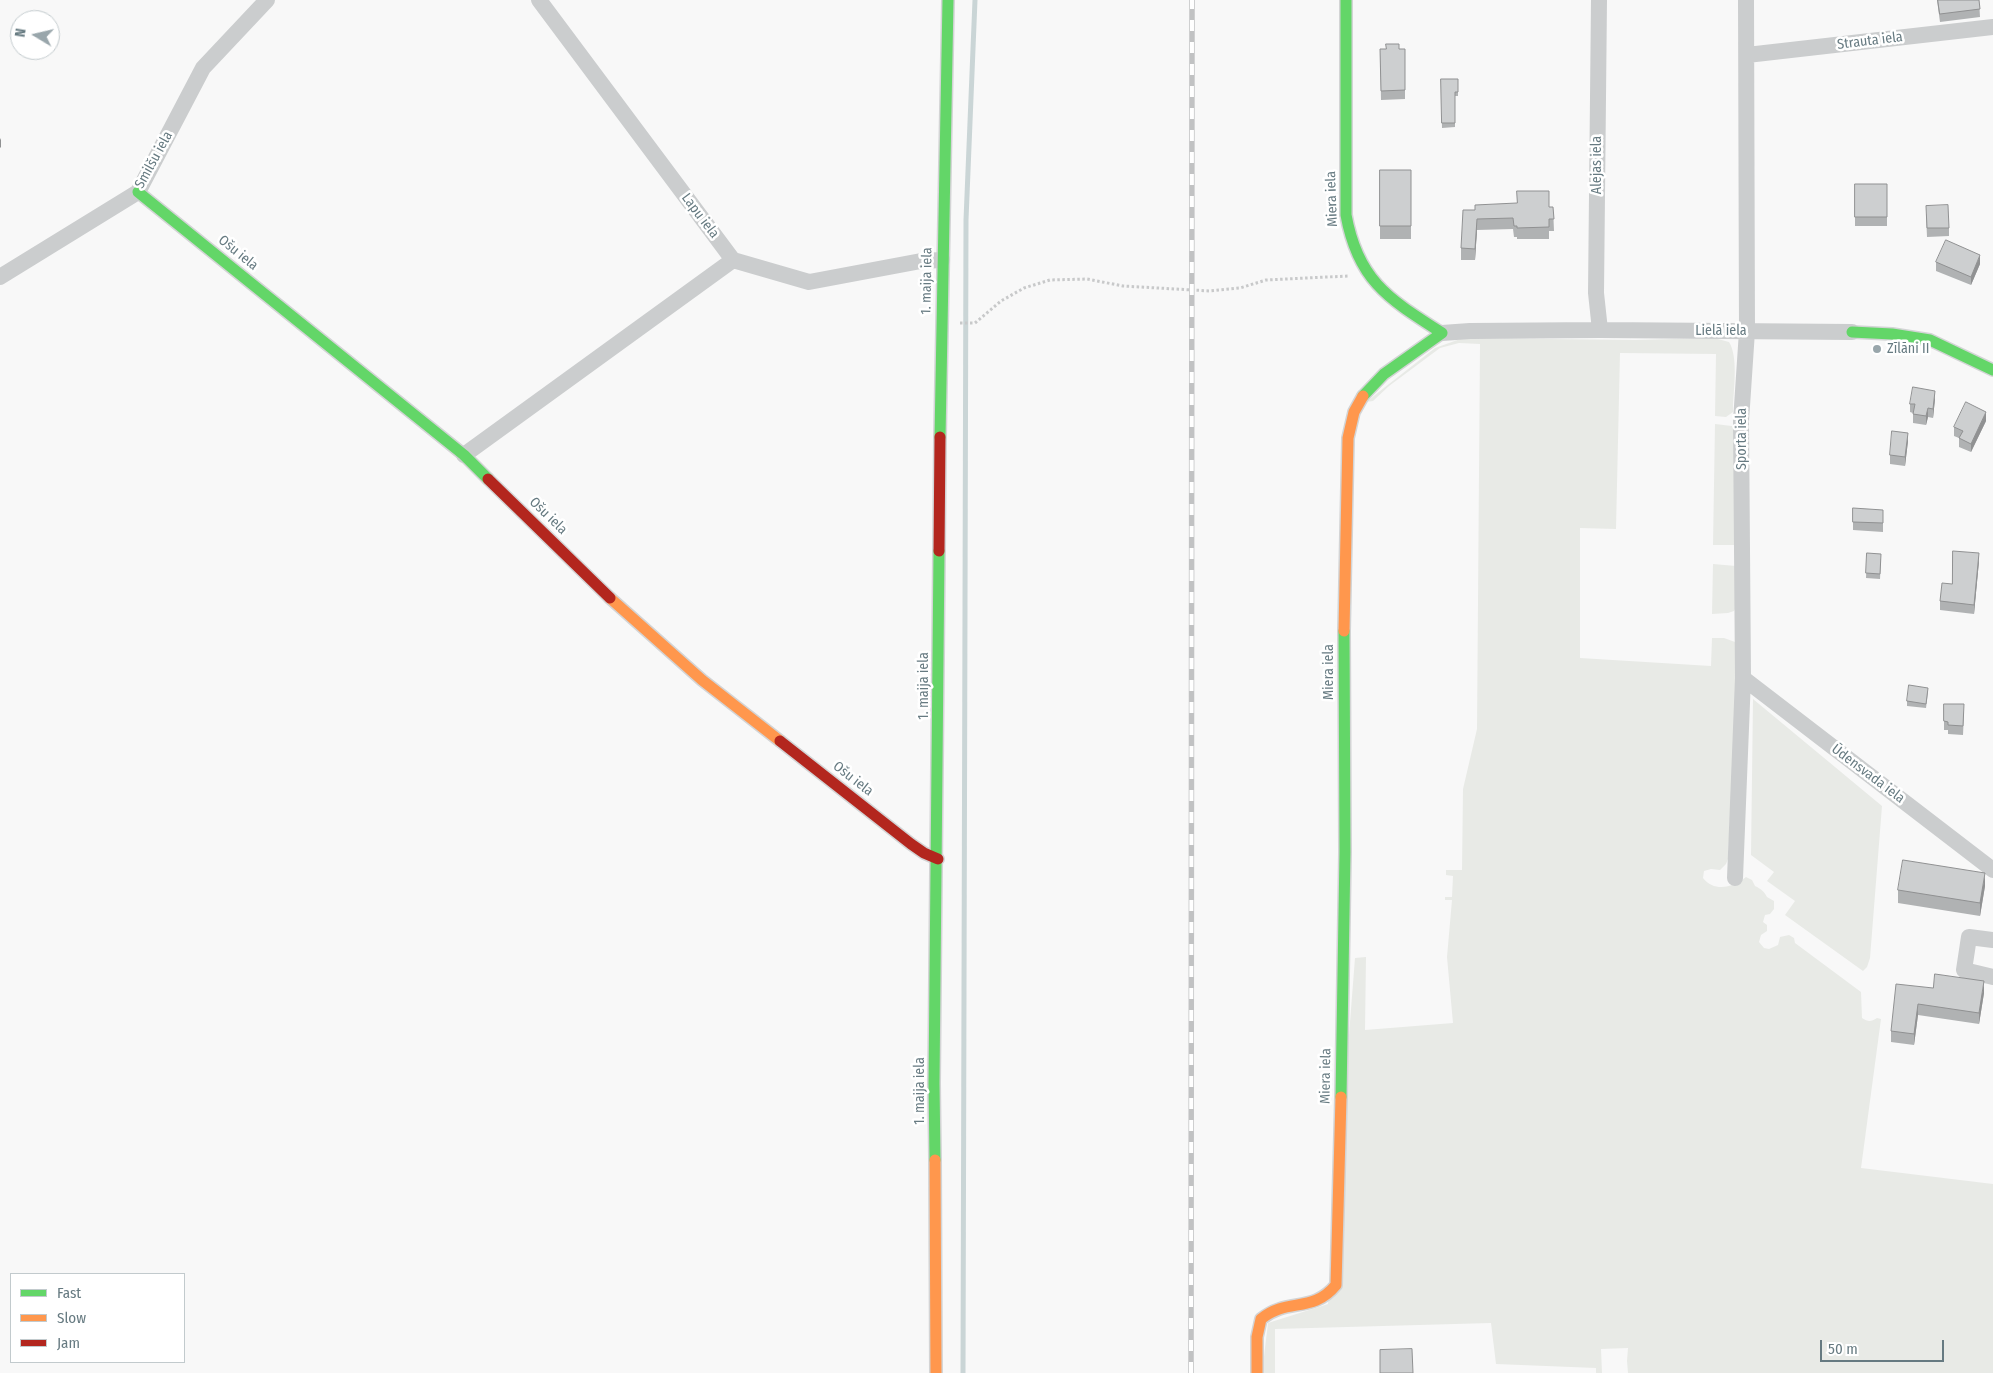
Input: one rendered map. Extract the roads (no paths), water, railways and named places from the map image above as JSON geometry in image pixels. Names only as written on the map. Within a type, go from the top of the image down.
[{"type":"street","name":"Smilšu iela","points":[[0,276],[138,192],[203,68],[267,0]]},
{"type":"street","name":"Lapu iela","points":[[539,0],[733,260]]},
{"type":"street","name":"1. maija iela","points":[[936,1373],[937,1281],[934,1083],[938,859],[942,260],[948,0]]},
{"type":"street","name":"Miera iela","points":[[1257,1373],[1257,1337],[1261,1319],[1276,1308],[1314,1302],[1329,1295],[1336,1285],[1345,852],[1344,638],[1348,438],[1355,412],[1367,392],[1386,374],[1442,333],[1403,307],[1375,283],[1363,267],[1348,234],[1346,215],[1346,0]]},
{"type":"street","name":"Alejas iela","points":[[1599,0],[1596,293],[1600,330]]},
{"type":"street","name":"Sporta iela","points":[[1734,878],[1743,678],[1741,421],[1747,331],[1746,0]]},
{"type":"street","name":"Strauta iela","points":[[1747,56],[1993,27]]},
{"type":"street","name":"Ošu iela","points":[[138,192],[464,455],[625,612],[702,680],[911,844],[924,853],[938,859]]},
{"type":"street","points":[[464,455],[733,260],[809,282],[921,261],[942,260]]},
{"type":"street","name":"Lielā iela","points":[[1442,333],[1600,330],[1892,334],[1930,340],[1993,370]]},
{"type":"street","name":"Ūdensvada iela","points":[[1743,678],[1991,863]]},
{"type":"street","points":[[1993,940],[1969,937],[1964,970],[1993,977]]},
{"type":"waterway","points":[[963,1373],[966,220],[975,0]]},
{"type":"railway","points":[[1191,1373],[1192,0]]},
{"type":"place","name":"Zīlāni II","points":[[1877,349]]}]
